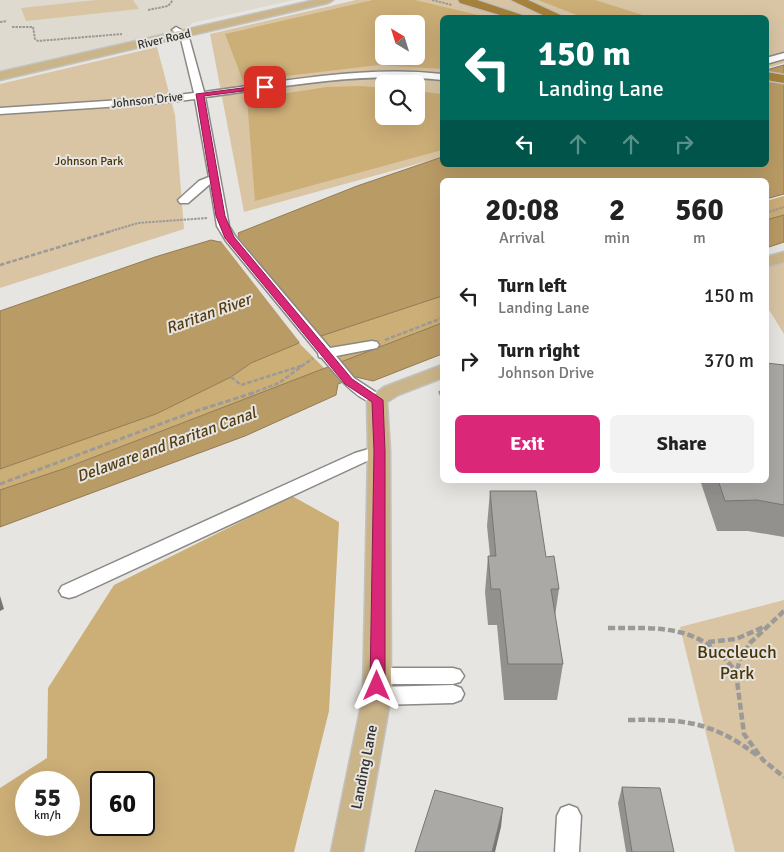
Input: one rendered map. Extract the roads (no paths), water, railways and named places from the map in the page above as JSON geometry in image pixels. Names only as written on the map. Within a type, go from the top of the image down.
[{"type":"highway","points":[[464,0],[515,15]]},
{"type":"highway","points":[[498,0],[535,15]]},
{"type":"highway","points":[[517,0],[554,15]]},
{"type":"highway","points":[[769,76],[784,79]]},
{"type":"highway","points":[[769,82],[784,85]]},
{"type":"main road","name":"River Road","points":[[0,76],[304,0]]},
{"type":"main road","name":"River Road","points":[[0,72],[328,0]]},
{"type":"main road","points":[[377,400],[391,391],[440,372]]},
{"type":"main road","name":"Landing Lane","points":[[347,852],[377,686],[380,451],[377,400]]},
{"type":"street","points":[[180,32],[200,94],[220,216],[230,238],[320,352],[348,381],[377,400]]},
{"type":"street","points":[[769,60],[784,56]]},
{"type":"street","name":"Johnson Drive","points":[[0,111],[143,102],[369,74],[404,73],[440,77]]},
{"type":"street","points":[[184,200],[203,183],[214,178]]},
{"type":"street","points":[[320,352],[372,344]]},
{"type":"street","points":[[69,591],[361,457],[380,451]]},
{"type":"street","points":[[377,686],[453,685]]},
{"type":"street","points":[[567,852],[569,816]]},
{"type":"water","name":"Raritan River","points":[[784,65],[784,194],[769,198],[769,178],[440,178],[440,297],[321,336],[313,333],[299,338],[299,343],[251,363],[231,377],[156,414],[0,469],[0,311],[155,257],[211,240],[220,242],[239,237],[238,233],[357,186],[440,158],[440,167],[769,167],[769,69]]},
{"type":"water","points":[[784,215],[784,242],[769,247],[769,219]]},
{"type":"water","name":"Delaware and Raritan Canal","points":[[440,324],[440,355],[373,381],[356,377],[338,384],[336,395],[245,436],[0,527],[0,490],[63,469]]},
{"type":"park label","name":"Johnson Park","points":[[89,161]]},
{"type":"park label","name":"Buccleuch Park","points":[[737,662]]}]
